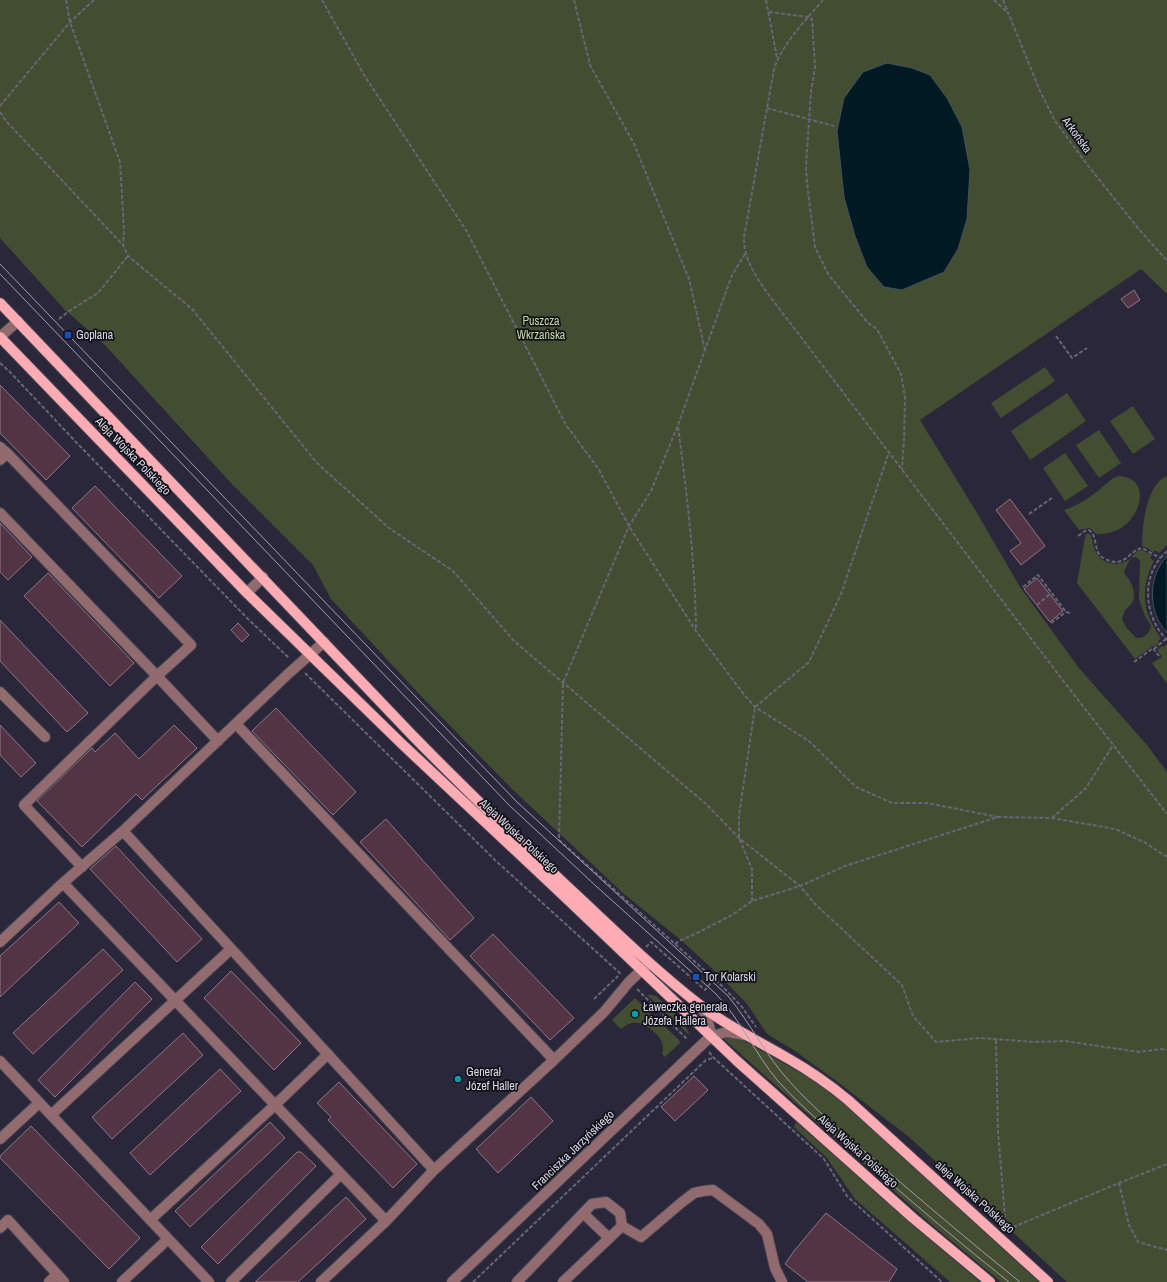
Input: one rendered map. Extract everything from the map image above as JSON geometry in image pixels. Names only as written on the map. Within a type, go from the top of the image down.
[{"type":"main road","name":"Aleja Wojska Polskiego","points":[[0,303],[469,793],[542,864],[650,963],[700,1005],[829,1085],[884,1132]]},
{"type":"main road","name":"Aleja Wojska Polskiego","points":[[0,337],[247,593],[403,745],[737,1061],[913,1218],[990,1282]]},
{"type":"main road","name":"aleja Wojska Polskiego","points":[[884,1132],[1048,1282]]},
{"type":"street","name":"Aleja Wojska Polskiego","points":[[0,337],[18,321]]},
{"type":"street","points":[[2,453],[191,645],[24,805],[82,866]]},
{"type":"street","points":[[0,513],[158,676],[218,741]]},
{"type":"street","points":[[247,593],[263,577]]},
{"type":"street","points":[[0,942],[63,883],[123,831],[288,674],[324,642]]},
{"type":"street","points":[[0,692],[45,737]]},
{"type":"street","points":[[236,724],[554,1060]]},
{"type":"street","points":[[123,831],[434,1170]]},
{"type":"street","points":[[63,883],[386,1220]]},
{"type":"street","points":[[51,1115],[231,949]]},
{"type":"street","points":[[322,1282],[386,1220],[434,1170],[604,1012],[629,982],[650,963]]},
{"type":"street","name":"Aleja Wojska Polskiego","points":[[700,1005],[708,1021],[711,1036],[734,1032],[751,1037]]},
{"type":"street","name":"Franciszka Jarzyńskiego","points":[[452,1282],[711,1036]]},
{"type":"street","points":[[150,1220],[328,1054]]},
{"type":"street","points":[[0,1061],[209,1282]]},
{"type":"street","points":[[0,1139],[39,1103]]},
{"type":"street","points":[[231,1282],[342,1174]]},
{"type":"street","points":[[622,1226],[641,1237],[681,1203],[694,1194],[713,1190],[759,1224],[767,1234],[775,1268],[782,1282]]},
{"type":"street","points":[[517,1282],[592,1204],[606,1202],[620,1213],[622,1226]]},
{"type":"street","points":[[583,1213],[609,1238]]},
{"type":"street","points":[[0,1228],[8,1220],[61,1278],[49,1282]]},
{"type":"street","points":[[563,1282],[622,1226]]},
{"type":"street","points":[[122,1282],[168,1239]]},
{"type":"path","points":[[66,0],[70,22],[120,162],[124,232],[123,245]]},
{"type":"path","points":[[0,106],[70,22],[94,0]]},
{"type":"path","points":[[322,0],[364,74],[466,230],[566,426],[598,468],[629,526],[696,631],[730,678],[755,707],[809,741],[856,787],[892,803],[927,803],[998,817],[1052,818],[1115,829],[1144,842],[1167,857]]},
{"type":"path","points":[[574,0],[590,65],[634,144],[689,279],[705,352]]},
{"type":"path","points":[[766,0],[777,59]]},
{"type":"path","points":[[823,0],[808,17],[777,59],[774,68],[744,237],[745,254],[768,294],[1167,814]]},
{"type":"path","points":[[994,0],[1008,13]]},
{"type":"path","name":"Arkońska","points":[[1003,0],[1040,91],[1055,121],[1089,167],[1138,228],[1167,261]]},
{"type":"path","points":[[769,12],[808,17],[812,19],[815,67],[811,92],[806,183],[815,247],[828,274],[868,323],[877,329],[901,374],[905,397],[902,470]]},
{"type":"path","points":[[767,108],[834,126]]},
{"type":"path","points":[[0,112],[6,121],[123,245],[128,256],[192,309],[317,463],[389,528],[453,571],[514,641],[706,804],[739,838],[800,886],[815,904],[902,985],[913,1016],[936,1042],[980,1038],[1035,1042],[1064,1041],[1139,1052],[1160,1049],[1167,1050]]},
{"type":"path","points":[[644,949],[651,942],[705,990],[713,978],[559,840],[563,683],[629,526],[651,491],[678,425],[732,275],[745,254]]},
{"type":"path","points":[[59,319],[69,311],[98,294],[128,256]]},
{"type":"path","points":[[1056,336],[1072,358],[1087,348]]},
{"type":"path","points":[[678,425],[692,546],[696,595],[696,631]]},
{"type":"path","points":[[752,901],[752,869],[739,838],[739,815],[755,707],[809,662],[841,594],[888,452]]},
{"type":"path","points":[[1029,514],[1052,498]]},
{"type":"path","points":[[1078,536],[1085,531],[1089,530],[1092,532],[1094,534],[1099,553],[1106,560],[1120,562],[1127,559],[1137,549],[1142,548],[1160,558]]},
{"type":"path","points":[[1134,662],[1153,648],[1154,650],[1166,639],[1153,619],[1148,600],[1148,586],[1154,567],[1167,551]]},
{"type":"path","points":[[1023,587],[1038,575],[1066,612],[1070,613]]},
{"type":"path","points":[[1036,605],[1051,593]]},
{"type":"path","points":[[1051,623],[1066,612]]},
{"type":"path","points":[[1154,650],[1159,656]]},
{"type":"path","points":[[1052,818],[1086,788],[1113,745]]},
{"type":"path","points":[[675,944],[732,915],[752,901],[800,886],[845,866],[998,817]]},
{"type":"path","points":[[594,998],[624,970]]},
{"type":"path","points":[[621,974],[687,1040]]},
{"type":"path","points":[[996,1039],[998,1130],[1006,1230],[1167,1164]]},
{"type":"path","points":[[473,1282],[705,1059],[713,1057],[824,1159],[847,1196],[942,1282]]},
{"type":"path","points":[[1119,1183],[1129,1225],[1138,1242],[1167,1250]]},
{"type":"green space","name":"Puszcza Wkrzańska","points":[[0,0],[1167,0],[1167,294],[1141,269],[920,420],[1020,587],[1079,668],[1147,745],[1167,772],[1167,1282],[1067,1282],[909,1137],[795,1051],[767,1034],[747,1004],[719,975],[682,941],[624,894],[511,788],[421,696],[331,599],[313,565],[230,482],[104,344],[65,310],[0,238]],"holes":[[[912,68],[930,75],[947,98],[962,127],[958,249],[944,272],[902,290],[867,267],[855,236],[844,197]]]},
{"type":"green space","points":[[1045,367],[1055,381],[1001,418],[991,403]]},
{"type":"green space","points":[[1067,393],[1086,421],[1030,460],[1011,431]]},
{"type":"green space","points":[[1133,406],[1155,439],[1133,454],[1110,421]]},
{"type":"green space","points":[[1099,430],[1121,463],[1099,478],[1076,445]]},
{"type":"green space","points":[[1065,453],[1088,486],[1065,501],[1043,468]]},
{"type":"green space","points":[[1119,476],[1129,478],[1136,483],[1139,490],[1140,498],[1134,515],[1121,528],[1112,532],[1096,534],[1090,528],[1079,530],[1064,510],[1073,507],[1098,491],[1109,481]]},
{"type":"green space","points":[[1167,476],[1167,545],[1159,553],[1155,550],[1153,553],[1149,549],[1142,546],[1144,518],[1154,488]]},
{"type":"green space","points":[[1086,534],[1090,534],[1096,552],[1103,560],[1116,564],[1130,559],[1124,573],[1128,577],[1133,587],[1134,597],[1133,602],[1125,610],[1122,619],[1126,627],[1136,638],[1141,638],[1146,635],[1151,626],[1145,616],[1139,599],[1140,561],[1136,557],[1131,558],[1137,551],[1142,550],[1152,555],[1150,558],[1154,561],[1147,581],[1145,600],[1150,619],[1161,638],[1158,641],[1160,642],[1154,647],[1153,646],[1135,659],[1077,583]]},
{"type":"green space","points":[[1166,644],[1167,684],[1152,663],[1162,657],[1157,650],[1162,646],[1164,647]]},
{"type":"green space","points":[[647,995],[656,996],[670,1009],[684,1024],[689,1035]]},
{"type":"green space","points":[[635,998],[679,1040],[680,1043],[665,1057],[662,1054],[663,1047],[661,1040],[648,1027],[633,1023],[621,1029],[612,1020]]},
{"type":"green space","points":[[732,1034],[813,1080],[855,1113],[1039,1282],[1001,1282],[930,1223],[725,1040],[724,1037]]},
{"type":"green space","points":[[796,1122],[980,1282],[950,1282],[855,1199],[827,1158],[794,1127]]},
{"type":"water","points":[[887,63],[912,68],[930,75],[947,98],[962,127],[970,170],[967,219],[958,249],[944,272],[902,290],[884,287],[867,267],[855,236],[844,197],[837,131],[844,98],[863,72]]},
{"type":"water","points":[[1167,556],[1167,633],[1156,615],[1152,595],[1156,574],[1160,565]]},
{"type":"building","points":[[1134,290],[1140,300],[1128,308],[1121,299]]},
{"type":"building","points":[[0,385],[70,456],[46,480],[0,433]]},
{"type":"building","points":[[95,486],[182,576],[159,598],[72,508]]},
{"type":"building","points":[[1010,499],[1045,546],[1021,565],[1010,551],[1021,543],[996,510]]},
{"type":"building","points":[[0,523],[32,557],[8,580],[0,572]]},
{"type":"building","points":[[48,573],[134,663],[110,686],[24,596]]},
{"type":"building","points":[[1037,578],[1063,611],[1050,622],[1024,589]]},
{"type":"building","points":[[0,620],[88,713],[67,732],[0,661]]},
{"type":"building","points":[[238,623],[249,635],[242,642],[231,630]]},
{"type":"building","points":[[276,708],[356,792],[333,815],[252,731]]},
{"type":"building","points":[[0,725],[36,763],[21,777],[0,755]]},
{"type":"building","points":[[174,725],[197,748],[142,800],[136,794],[82,847],[37,801],[92,748],[95,752],[115,733],[139,759]]},
{"type":"building","points":[[386,819],[474,918],[450,940],[360,842]]},
{"type":"building","points":[[116,846],[202,939],[177,962],[90,869]]},
{"type":"building","points":[[59,902],[79,923],[0,997],[0,956]]},
{"type":"building","points":[[493,934],[574,1018],[550,1040],[470,956]]},
{"type":"building","points":[[103,949],[123,970],[33,1054],[13,1033]]},
{"type":"building","points":[[231,971],[301,1043],[274,1070],[204,998]]},
{"type":"building","points":[[135,982],[152,999],[55,1097],[38,1080]]},
{"type":"building","points":[[183,1033],[203,1055],[112,1139],[92,1117]]},
{"type":"building","points":[[220,1069],[241,1091],[150,1175],[130,1153]]},
{"type":"building","points":[[694,1076],[708,1090],[675,1121],[661,1107]]},
{"type":"building","points":[[339,1082],[417,1164],[393,1188],[328,1120],[331,1117],[317,1103]]},
{"type":"building","points":[[531,1097],[553,1121],[498,1173],[476,1149]]},
{"type":"building","points":[[270,1122],[285,1138],[190,1227],[175,1211]]},
{"type":"building","points":[[31,1126],[140,1238],[109,1269],[0,1158],[0,1156]]},
{"type":"building","points":[[297,1152],[301,1152],[316,1166],[218,1264],[201,1247]]},
{"type":"building","points":[[346,1197],[366,1219],[298,1282],[255,1282]]},
{"type":"building","points":[[826,1213],[897,1269],[889,1282],[808,1282],[785,1264]]},
{"type":"tram line","points":[[0,264],[516,801],[728,996],[781,1072],[809,1102],[964,1236],[1020,1282]]},
{"type":"tram line","points":[[0,274],[509,805],[716,994],[741,1026],[770,1071],[800,1104],[957,1240],[1009,1282]]},
{"type":"place","name":"Goplana","points":[[68,335]]},
{"type":"place","name":"Tor Kolarski","points":[[696,977]]},
{"type":"place","name":"Ławeczka generała Józefa Hallera","points":[[635,1014]]},
{"type":"place","name":"Generał Józef Haller","points":[[458,1079]]}]
